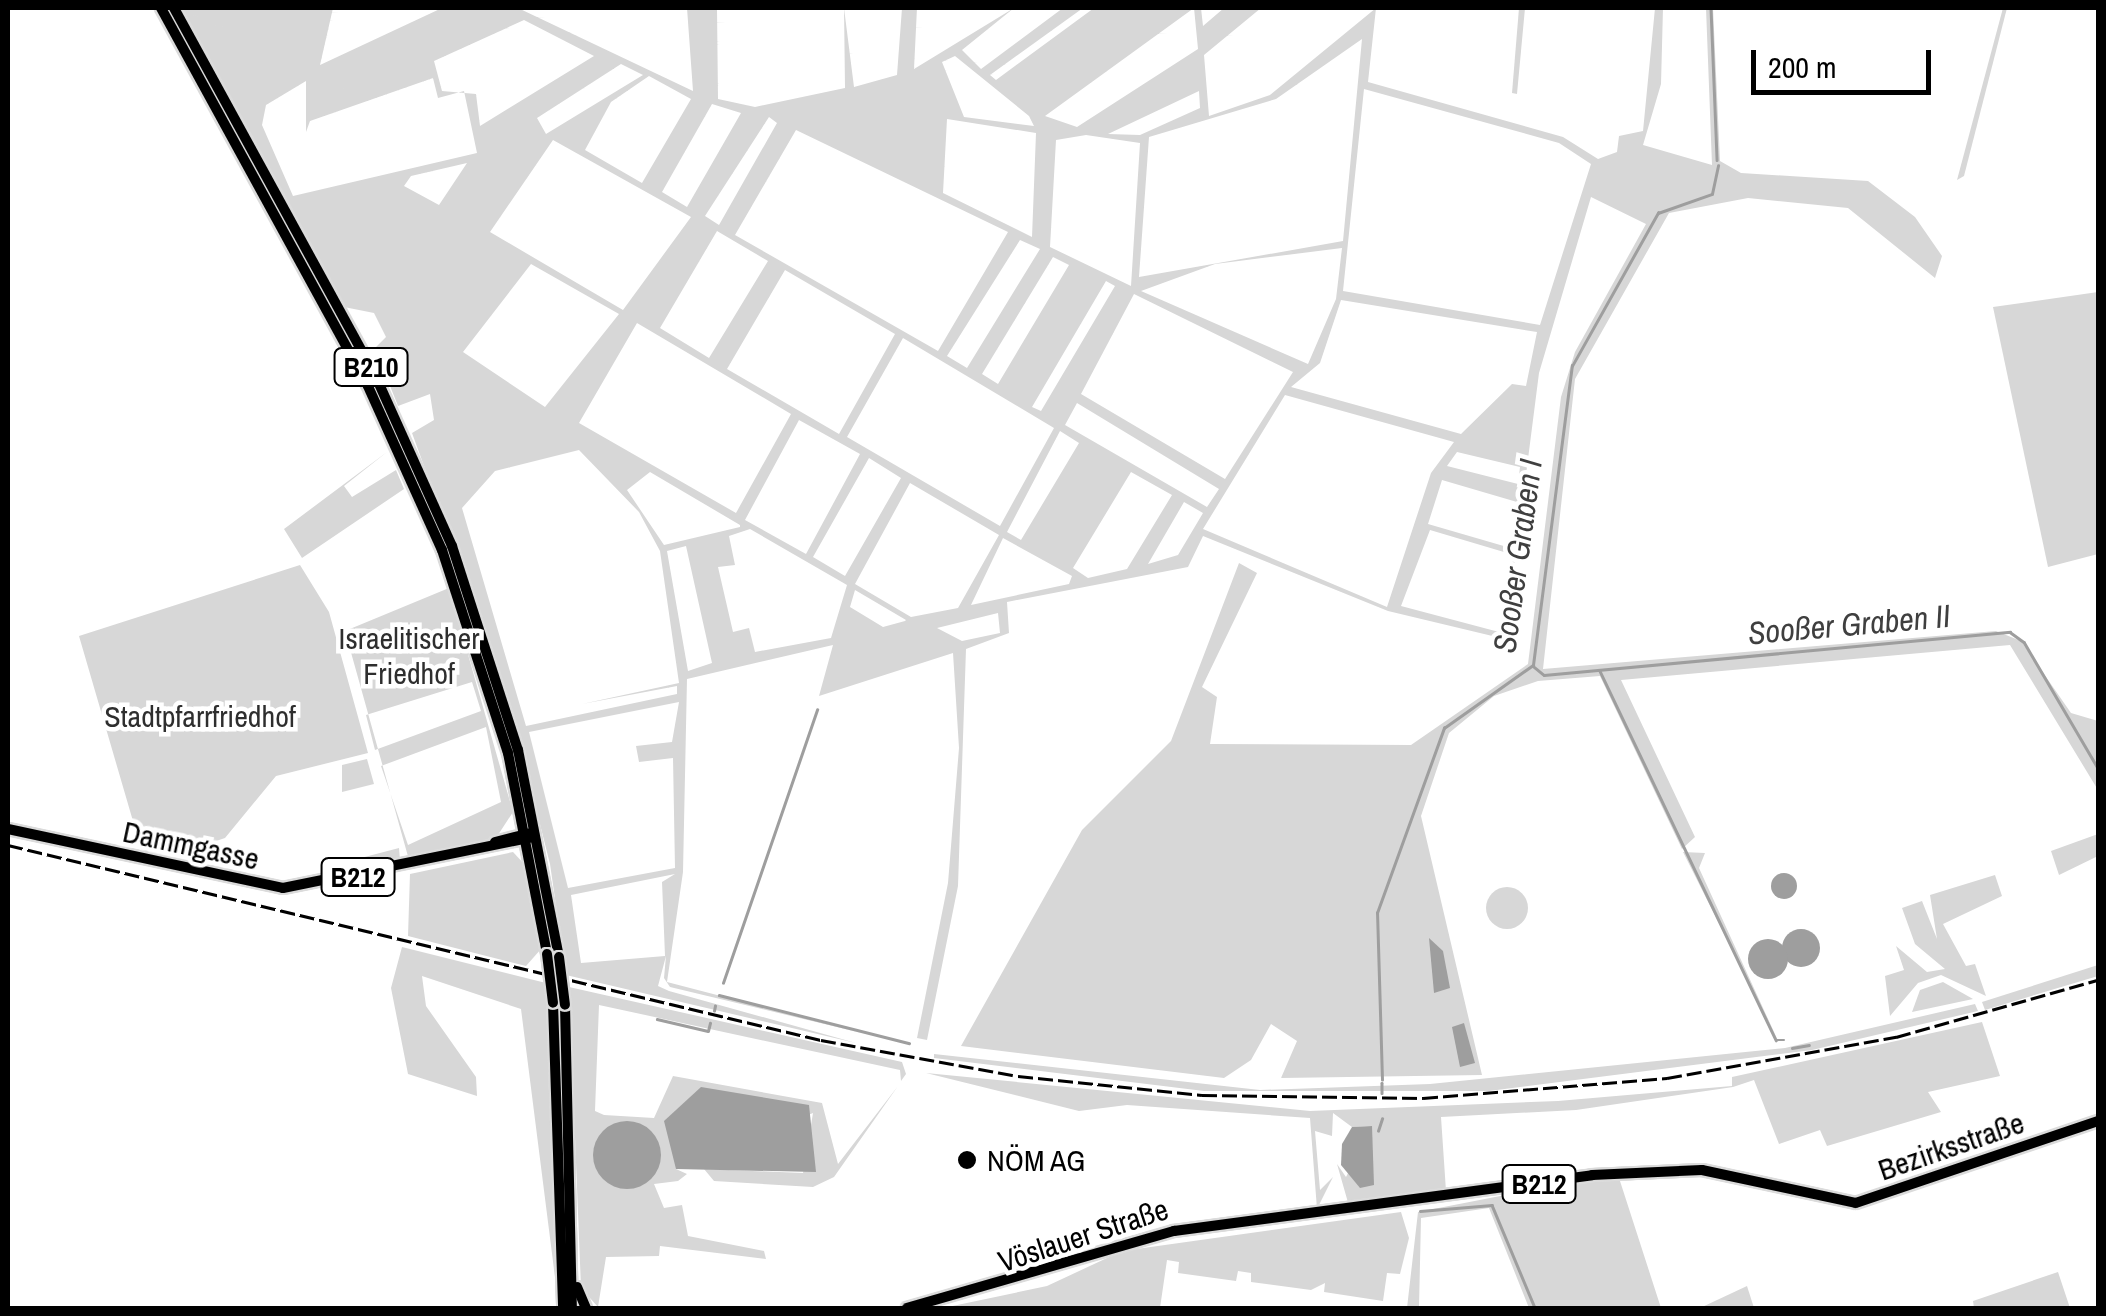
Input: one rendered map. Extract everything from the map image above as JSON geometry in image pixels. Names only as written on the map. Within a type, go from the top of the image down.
[{"type":"main road","name":"B210","points":[[161,8],[410,472],[481,661],[531,836],[532,863],[553,956]]},
{"type":"main road","name":"B210","points":[[174,8],[420,467],[486,641],[531,836],[553,956],[575,1246],[586,1308]]},
{"type":"main road","points":[[520,804],[509,841],[532,863]]},
{"type":"main road","name":"Dammgasse","points":[[8,829],[282,888],[531,836]]},
{"type":"main road","name":"B210","points":[[559,1004],[563,1308]]},
{"type":"main road","name":"Bezirksstraße","points":[[1394,1207],[1662,1170],[1740,1176],[1817,1200],[1887,1196],[2098,1121]]},
{"type":"main road","name":"Vöslauer Straße","points":[[907,1308],[1174,1231],[1394,1207]]},
{"type":"main road","name":"B210","points":[[572,1308],[575,1246]]},
{"type":"green space","points":[[179,8],[333,8],[320,65],[442,8],[518,8],[693,91],[687,8],[717,8],[718,99],[755,107],[845,88],[844,8],[854,87],[897,75],[902,8],[917,8],[914,69],[1014,8],[962,50],[981,69],[1063,8],[1083,8],[990,75],[996,80],[1094,8],[1194,8],[1201,8],[1203,26],[1224,8],[1261,8],[1204,55],[1209,116],[1270,95],[1376,8],[1368,82],[1563,137],[1598,159],[1617,152],[1619,136],[1643,131],[1655,8],[1663,8],[1661,84],[1643,145],[1712,165],[1706,8],[1713,8],[1720,161],[1741,173],[1868,181],[1915,217],[1942,256],[1935,278],[1848,208],[1748,198],[1669,213],[1575,379],[1543,669],[1996,631],[2021,641],[2071,713],[2098,721],[2098,790],[2010,645],[1621,680],[1695,837],[1682,849],[1600,676],[1538,681],[1494,696],[1449,733],[1421,816],[1482,1075],[1281,1078],[1297,1041],[1271,1024],[1251,1060],[1224,1078],[961,1046],[1082,830],[1171,741],[1239,563],[1257,573],[1202,687],[1217,697],[1210,744],[1411,745],[1528,664],[1561,397],[1575,352],[1646,224],[1591,197],[1539,373],[1505,639],[1388,611],[1203,536],[1188,567],[1007,602],[1009,633],[966,649],[958,886],[927,1040],[917,1038],[948,883],[959,748],[953,653],[819,696],[833,645],[687,679],[683,872],[667,982],[862,1033],[670,987],[664,978],[666,956],[658,986],[856,1043],[566,975],[550,864],[507,693],[412,433],[434,420],[430,394],[398,406],[375,348],[386,337],[374,313],[344,307]],"holes":[[[1194,8],[1198,49],[1077,127],[1045,116]],[[524,20],[594,56],[480,126],[476,94],[464,93],[477,153],[293,196],[262,125],[266,105],[306,81],[306,132],[310,121],[433,78],[438,98],[459,92],[442,91],[434,61]],[[1362,39],[1343,241],[1139,277],[1149,137],[1276,99]],[[955,56],[1029,116],[1034,126],[964,117],[942,62]],[[621,64],[643,75],[546,134],[537,118]],[[649,76],[691,99],[642,183],[585,150],[611,102]],[[1364,89],[1559,143],[1591,164],[1540,325],[1343,291]],[[1199,91],[1200,108],[1140,135],[1108,134]],[[712,104],[741,113],[687,207],[662,192]],[[769,117],[777,123],[719,225],[705,216]],[[947,119],[1036,133],[1032,237],[943,193]],[[796,130],[1008,232],[938,351],[735,235]],[[1086,135],[1140,143],[1131,286],[1050,247],[1056,140]],[[553,140],[691,217],[623,310],[490,232]],[[467,163],[439,205],[404,186],[411,176]],[[717,231],[768,261],[709,358],[660,328]],[[1020,240],[1040,249],[967,368],[947,356]],[[1342,248],[1336,299],[1308,364],[1141,291],[1215,264]],[[1053,257],[1069,265],[998,384],[982,374]],[[531,264],[619,314],[545,407],[463,352]],[[785,270],[895,334],[839,434],[727,369]],[[1106,281],[1115,286],[1041,411],[1032,407]],[[1134,294],[1293,372],[1225,479],[1081,394]],[[1341,300],[1537,332],[1526,386],[1512,384],[1461,434],[1291,387],[1320,363]],[[637,323],[791,414],[736,513],[579,423]],[[903,338],[1054,428],[1000,526],[847,437]],[[1285,395],[1454,442],[1431,473],[1387,607],[1203,529]],[[1077,403],[1219,489],[1207,507],[1065,425]],[[799,420],[860,454],[806,554],[745,520]],[[1060,431],[1079,443],[1021,540],[1007,532]],[[579,450],[639,512],[660,551],[679,683],[582,704],[677,686],[677,694],[526,726],[462,508],[495,471]],[[1457,452],[1520,467],[1518,484],[1447,466]],[[869,458],[901,478],[845,576],[813,557]],[[650,472],[740,525],[664,545],[627,490]],[[1131,472],[1172,495],[1127,569],[1088,578],[1073,568]],[[1442,480],[1517,502],[1514,549],[1428,524]],[[910,483],[999,535],[958,608],[911,617],[855,584]],[[1184,502],[1203,513],[1178,555],[1148,564]],[[750,529],[847,585],[831,638],[755,652],[749,628],[733,632],[718,567],[735,565],[729,536]],[[1430,530],[1514,555],[1499,632],[1401,606]],[[1003,538],[1072,576],[1069,584],[971,605]],[[686,546],[712,663],[688,671],[667,551]],[[855,590],[906,620],[883,627],[850,607]],[[998,613],[1000,633],[962,641],[937,628]],[[679,702],[672,742],[636,746],[639,762],[673,758],[675,868],[568,888],[529,732]],[[675,874],[662,882],[665,956],[581,963],[571,895]]]},
{"type":"green space","points":[[1519,8],[1525,8],[1517,94],[1512,93]]},
{"type":"green space","points":[[2003,8],[2007,8],[1964,176],[1957,180]]},
{"type":"green space","points":[[2098,292],[2098,554],[2048,567],[1993,307]]},
{"type":"green space","points":[[387,452],[344,486],[352,497],[396,470],[404,489],[302,558],[284,529]]},
{"type":"green space","name":"Stadtpfarrfriedhof","points":[[300,565],[329,612],[368,753],[276,776],[225,838],[175,855],[142,852],[79,636]]},
{"type":"green space","name":"Israelitischer Friedhof","points":[[449,588],[513,812],[496,838],[409,860],[390,794],[408,845],[501,802],[486,727],[383,765],[378,749],[481,711],[472,682],[368,714],[345,631]]},
{"type":"green space","points":[[367,759],[374,784],[342,792],[342,765]]},
{"type":"green space","points":[[2098,834],[2098,856],[2059,875],[2051,851]]},
{"type":"green space","points":[[399,848],[400,860],[329,872],[334,865]]},
{"type":"green space","points":[[513,852],[526,866],[541,949],[526,966],[408,936],[410,874]]},
{"type":"green space","points":[[1683,852],[1705,853],[1699,868],[1779,1043]]},
{"type":"green space","points":[[1995,875],[2002,896],[1943,924],[1966,966],[1975,964],[1986,996],[1941,975],[1918,983],[1890,1016],[1885,976],[1904,970],[1896,946],[1927,972],[1945,969],[1915,944],[1902,908],[1922,901],[1937,939],[1930,895]]},
{"type":"green space","points":[[1507,887],[1522,893],[1528,908],[1522,923],[1507,929],[1492,923],[1486,908],[1492,893]]},
{"type":"green space","points":[[402,947],[546,983],[558,1301],[521,1009],[422,976],[426,1006],[476,1077],[477,1096],[408,1074],[391,988]]},
{"type":"green space","points":[[2098,965],[2098,976],[1985,1010],[1982,1002]]},
{"type":"green space","points":[[1943,982],[1973,999],[1912,1012],[1920,990]]},
{"type":"green space","points":[[569,987],[902,1062],[906,1074],[901,1081],[900,1070],[599,1005],[595,1111],[604,1115],[654,1118],[673,1076],[822,1103],[838,1164],[898,1086],[834,1177],[813,1187],[714,1181],[704,1169],[803,1173],[813,1113],[676,1169],[687,1174],[678,1181],[654,1184],[664,1208],[682,1205],[688,1236],[764,1251],[766,1259],[660,1246],[659,1256],[606,1257],[598,1307],[581,1288]]},
{"type":"green space","points":[[1975,1004],[1978,1011],[1812,1050],[1489,1091],[1204,1091],[934,1058],[934,1054],[1260,1090],[1430,1084],[1785,1048]]},
{"type":"green space","points":[[1982,1022],[2000,1076],[1928,1092],[1941,1112],[1827,1146],[1820,1130],[1779,1144],[1754,1080],[1733,1087],[1576,1110],[1441,1117],[1446,1191],[1349,1206],[1337,1164],[1346,1177],[1372,1126],[1352,1127],[1333,1113],[1332,1136],[1315,1131],[1320,1190],[1333,1177],[1317,1209],[1310,1118],[1127,1105],[1079,1111],[926,1073],[1310,1111],[1558,1101],[1732,1086],[1732,1077]]},
{"type":"green space","points":[[1678,1174],[1620,1181],[1661,1308],[1529,1308],[1489,1208],[1421,1218],[1419,1308],[1407,1308],[1418,1212],[1567,1183]]},
{"type":"green space","points":[[1401,1212],[1409,1238],[1400,1274],[1387,1273],[1383,1301],[1324,1292],[1325,1283],[1311,1290],[1251,1282],[1251,1273],[1238,1271],[1236,1281],[1178,1273],[1179,1262],[1167,1260],[1160,1308],[943,1308],[1047,1286],[1122,1251]]},
{"type":"green space","points":[[2058,1272],[2070,1308],[1974,1308],[1973,1301]]},
{"type":"green space","points":[[1747,1286],[1754,1308],[1700,1308]]},
{"type":"shaded area","points":[[1784,873],[1793,877],[1797,886],[1793,895],[1784,899],[1775,895],[1771,886],[1775,877]]},
{"type":"shaded area","points":[[1801,929],[1814,935],[1820,948],[1814,961],[1801,967],[1788,961],[1782,948],[1788,935]]},
{"type":"shaded area","points":[[1429,938],[1443,951],[1450,988],[1434,993]]},
{"type":"shaded area","points":[[1768,939],[1782,945],[1788,959],[1782,973],[1768,979],[1754,973],[1748,959],[1754,945]]},
{"type":"shaded area","points":[[1464,1023],[1475,1063],[1460,1067],[1452,1027]]},
{"type":"shaded area","points":[[701,1087],[809,1105],[816,1172],[676,1169],[664,1121]]},
{"type":"shaded area","points":[[627,1121],[640,1123],[651,1131],[659,1142],[659,1168],[651,1179],[640,1187],[627,1189],[614,1187],[603,1179],[595,1168],[593,1155],[595,1142],[603,1131],[614,1123]]},
{"type":"shaded area","points":[[1372,1126],[1374,1185],[1360,1188],[1341,1165],[1342,1144],[1352,1127]]},
{"type":"waterway","name":"Sooßer Graben I","points":[[1711,8],[1717,160]]},
{"type":"waterway","name":"Sooßer Graben I","points":[[1382,1080],[1377,913],[1444,728],[1533,665],[1572,366],[1658,213],[1712,194],[1718,166]]},
{"type":"waterway","name":"Sooßer Graben II","points":[[1533,666],[1544,675],[2010,632],[2024,642],[2098,768]]},
{"type":"waterway","points":[[1600,671],[1776,1040],[1784,1040]]},
{"type":"waterway","points":[[723,983],[817,710]]},
{"type":"waterway","points":[[719,995],[909,1043]]},
{"type":"waterway","points":[[714,1011],[715,1006]]},
{"type":"waterway","points":[[657,1019],[708,1031],[710,1023]]},
{"type":"waterway","points":[[1792,1048],[1809,1045]]},
{"type":"waterway","points":[[1382,1083],[1382,1093]]},
{"type":"waterway","points":[[1378,1131],[1382,1119]]},
{"type":"waterway","points":[[1420,1211],[1492,1205],[1535,1308]]},
{"type":"railway","points":[[8,845],[821,1040],[1018,1076],[1202,1095],[1423,1098],[1667,1078],[1896,1037],[2098,980]]},
{"type":"place","name":"NÖM AG","points":[[967,1160]]}]
